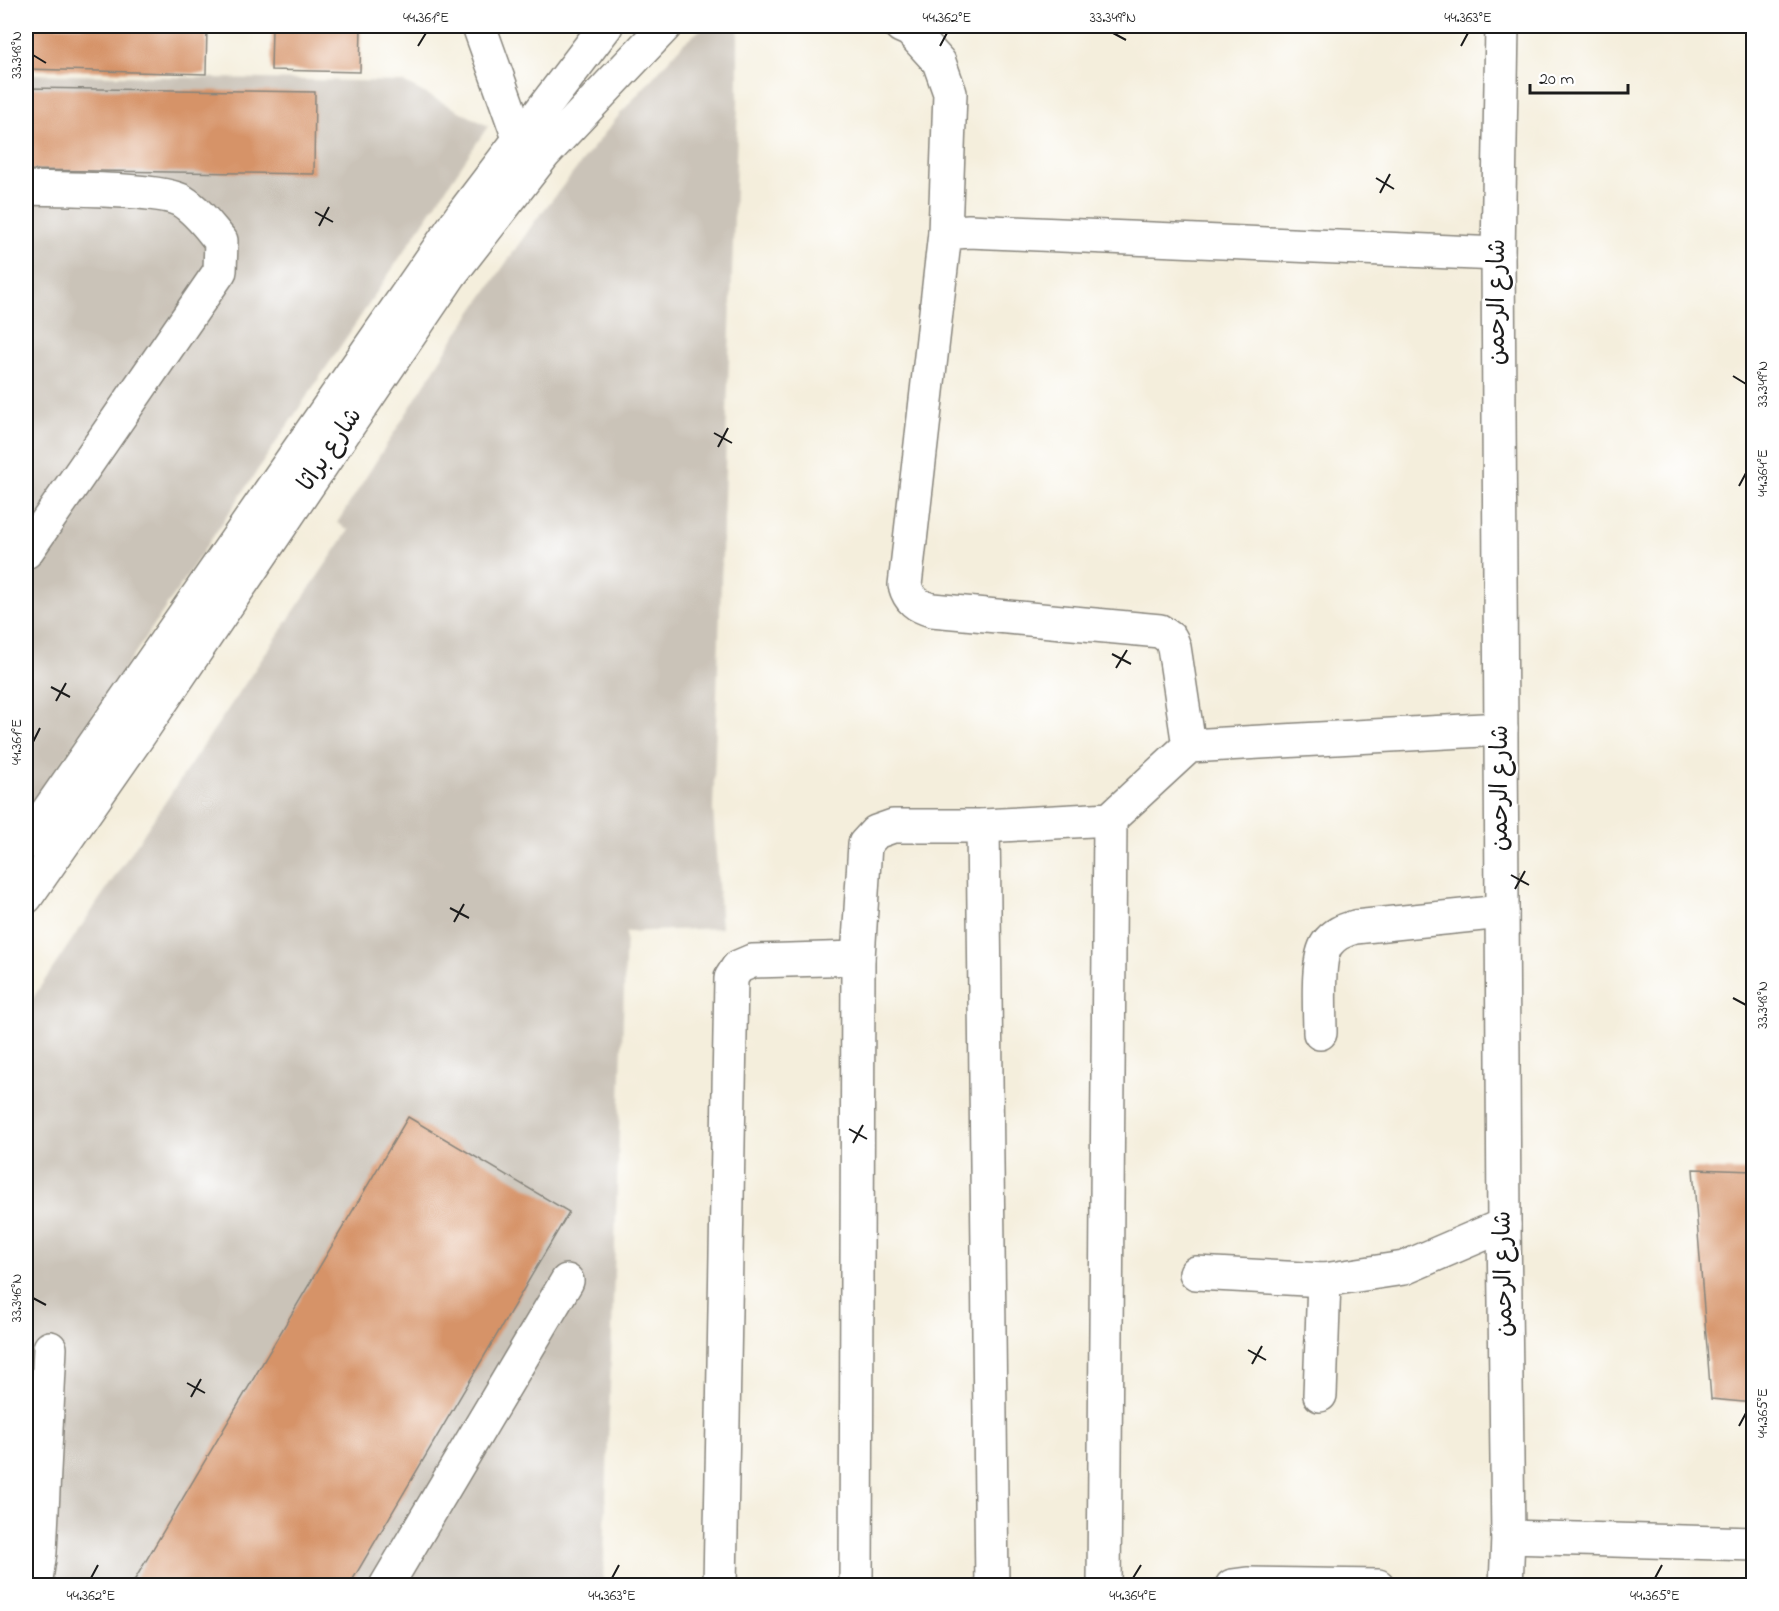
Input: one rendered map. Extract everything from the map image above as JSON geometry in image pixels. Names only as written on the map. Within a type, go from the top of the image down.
[{"type":"street","points":[[479,26],[519,138]]},
{"type":"street","name":"شارع براثا","points":[[26,843],[462,215],[606,26]]},
{"type":"street","name":"شارع براثا","points":[[26,897],[139,735],[450,276],[544,154],[655,36],[672,26]]},
{"type":"street","points":[[901,26],[910,30],[939,62],[950,93],[945,232],[906,573],[905,585],[908,596],[920,607],[932,610],[1160,631],[1171,639],[1174,647],[1189,747]]},
{"type":"street","name":"شارع الرحمن","points":[[1502,26],[1498,254],[1508,1537],[1506,1586]]},
{"type":"street","points":[[26,188],[154,193],[181,200],[205,222],[221,241],[220,271],[26,552]]},
{"type":"street","points":[[945,232],[969,231],[1498,254]]},
{"type":"street","points":[[855,1586],[858,958],[865,844],[876,832],[893,826],[983,826],[1110,819],[1189,747],[1501,729]]},
{"type":"street","points":[[1104,1586],[1110,819]]},
{"type":"street","points":[[983,826],[992,1586]]},
{"type":"street","points":[[1320,1033],[1323,951],[1329,941],[1339,932],[1355,927],[1502,912]]},
{"type":"street","points":[[720,1586],[731,978],[738,967],[752,961],[858,958]]},
{"type":"street","points":[[1196,1273],[1324,1280],[1404,1268],[1504,1225]]},
{"type":"street","points":[[1320,1395],[1324,1280]]},
{"type":"street","points":[[386,1586],[567,1281]]},
{"type":"street","points":[[35,1586],[40,1552],[50,1348]]},
{"type":"street","points":[[1508,1537],[1754,1544]]},
{"type":"street","points":[[1242,1585],[1378,1586]]},
{"type":"shaded area","points":[[705,26],[738,26],[738,103],[713,809],[721,928],[626,932],[603,1585],[26,1586],[26,1008],[349,530],[337,523],[454,338],[535,221],[620,114],[684,43]]},
{"type":"shaded area","points":[[26,74],[403,82],[488,126],[26,816]]},
{"type":"building","points":[[26,26],[207,26],[206,74],[26,69]]},
{"type":"building","points":[[272,26],[361,26],[360,72],[271,70]]},
{"type":"building","points":[[26,88],[315,92],[314,174],[26,170]]},
{"type":"building","points":[[408,1117],[569,1212],[349,1586],[131,1586]]},
{"type":"building","points":[[1693,1169],[1754,1171],[1754,1403],[1711,1399]]}]
